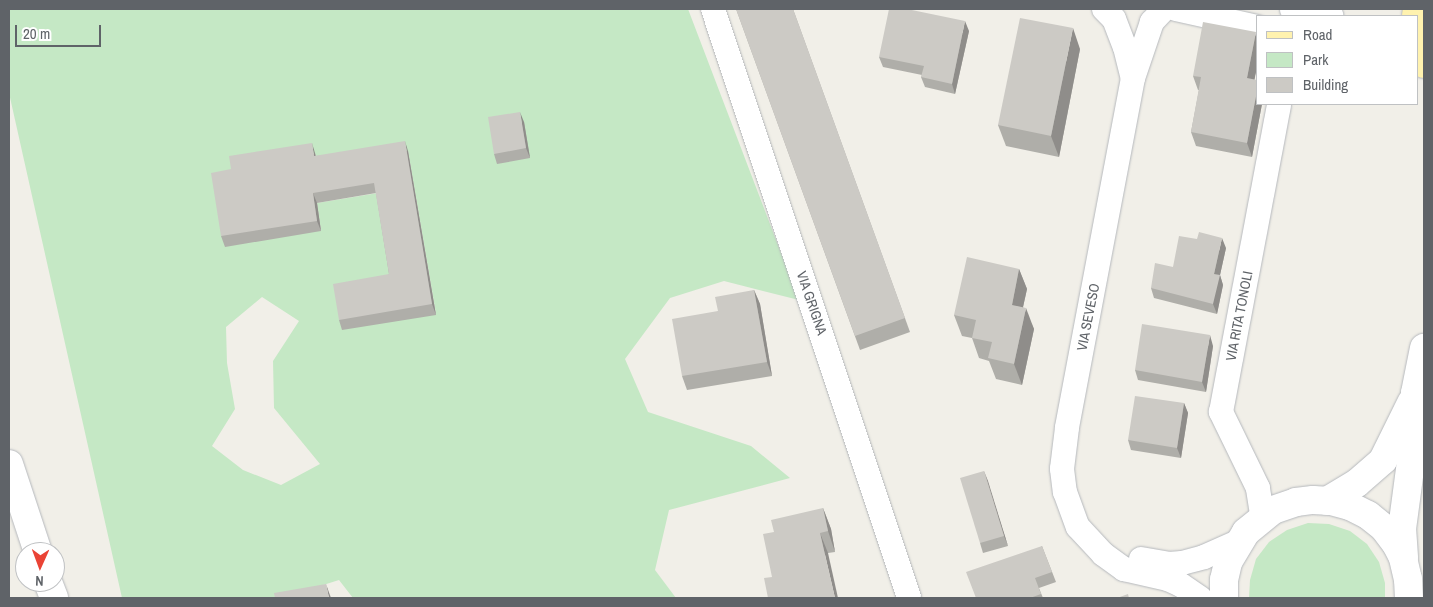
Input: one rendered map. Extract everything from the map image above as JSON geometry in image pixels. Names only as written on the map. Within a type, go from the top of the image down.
[{"type":"street","name":"VIA GRIGNA","points":[[712,9],[909,598]]},
{"type":"street","name":"VIA SEVESO","points":[[1104,9],[1114,19],[1125,47],[1133,78]]},
{"type":"street","name":"VIA SEVESO","points":[[1164,9],[1152,22],[1133,78],[1063,454],[1063,479],[1068,504],[1078,527],[1096,548],[1124,569],[1168,579],[1200,598]]},
{"type":"street","points":[[1176,9],[1256,27]]},
{"type":"street","points":[[1294,9],[1324,15]]},
{"type":"street","name":"VIA RITA TONOLI","points":[[1259,520],[1262,514],[1258,488],[1221,412],[1279,105]]},
{"type":"street","points":[[1327,500],[1357,483],[1382,460],[1421,370]]},
{"type":"street","points":[[1409,598],[1402,529],[1421,370]]},
{"type":"street","points":[[9,464],[35,542]]},
{"type":"street","points":[[1224,598],[1226,570],[1238,542],[1259,520],[1273,510],[1294,502],[1327,500],[1357,509],[1375,521],[1396,544],[1406,569]]},
{"type":"street","points":[[1096,548],[1169,564],[1193,561],[1238,542]]},
{"type":"green space","points":[[9,9],[688,9],[799,300],[724,281],[670,298],[625,359],[648,412],[751,446],[790,478],[669,510],[655,570],[676,598],[353,598],[339,580],[282,598],[122,598],[9,93]],"holes":[[[408,151],[436,314],[378,193],[317,203],[321,231],[235,179],[315,153],[317,166]],[[262,297],[299,321],[273,361],[274,408],[320,464],[281,485],[243,470],[212,446],[235,409],[227,363],[226,327]]]},
{"type":"green space","points":[[1308,523],[1329,524],[1350,531],[1367,544],[1379,562],[1385,583],[1385,598],[1249,598],[1250,580],[1256,559],[1269,542],[1287,530]]},
{"type":"building","points":[[736,9],[793,9],[905,318],[855,336]]},
{"type":"building","points":[[889,9],[907,9],[965,21],[952,84],[921,77],[924,66],[879,57]]},
{"type":"building","points":[[1020,18],[1073,28],[1051,136],[998,125]]},
{"type":"building","points":[[1203,22],[1256,32],[1247,78],[1256,80],[1256,96],[1247,143],[1191,132],[1201,77],[1193,76]]},
{"type":"building","points":[[520,112],[526,148],[494,154],[488,117]]},
{"type":"building","points":[[405,141],[432,304],[339,320],[333,284],[389,274],[374,183],[313,193],[317,221],[221,236],[211,173],[231,169],[229,156],[312,143],[314,156]]},
{"type":"building","points":[[1199,232],[1222,238],[1214,274],[1220,275],[1213,304],[1151,288],[1155,263],[1173,267],[1179,236],[1197,239]]},
{"type":"building","points":[[967,257],[1019,269],[1012,305],[1026,308],[1014,364],[988,358],[992,342],[972,338],[976,320],[954,315]]},
{"type":"building","points":[[754,290],[767,362],[682,376],[672,319],[718,311],[715,297]]},
{"type":"building","points":[[1142,324],[1210,335],[1202,382],[1135,370]]},
{"type":"building","points":[[1135,396],[1184,403],[1177,448],[1128,440]]},
{"type":"building","points":[[984,471],[1004,536],[980,543],[960,478]]},
{"type":"building","points":[[823,508],[828,531],[820,533],[835,598],[768,598],[764,578],[772,577],[763,534],[774,532],[771,520]]},
{"type":"building","points":[[1042,546],[1052,572],[1035,578],[1041,594],[1030,598],[976,598],[966,572]]},
{"type":"building","points":[[326,584],[329,598],[275,598],[274,593]]},
{"type":"building","points":[[1128,594],[1129,598],[1117,598]]}]
